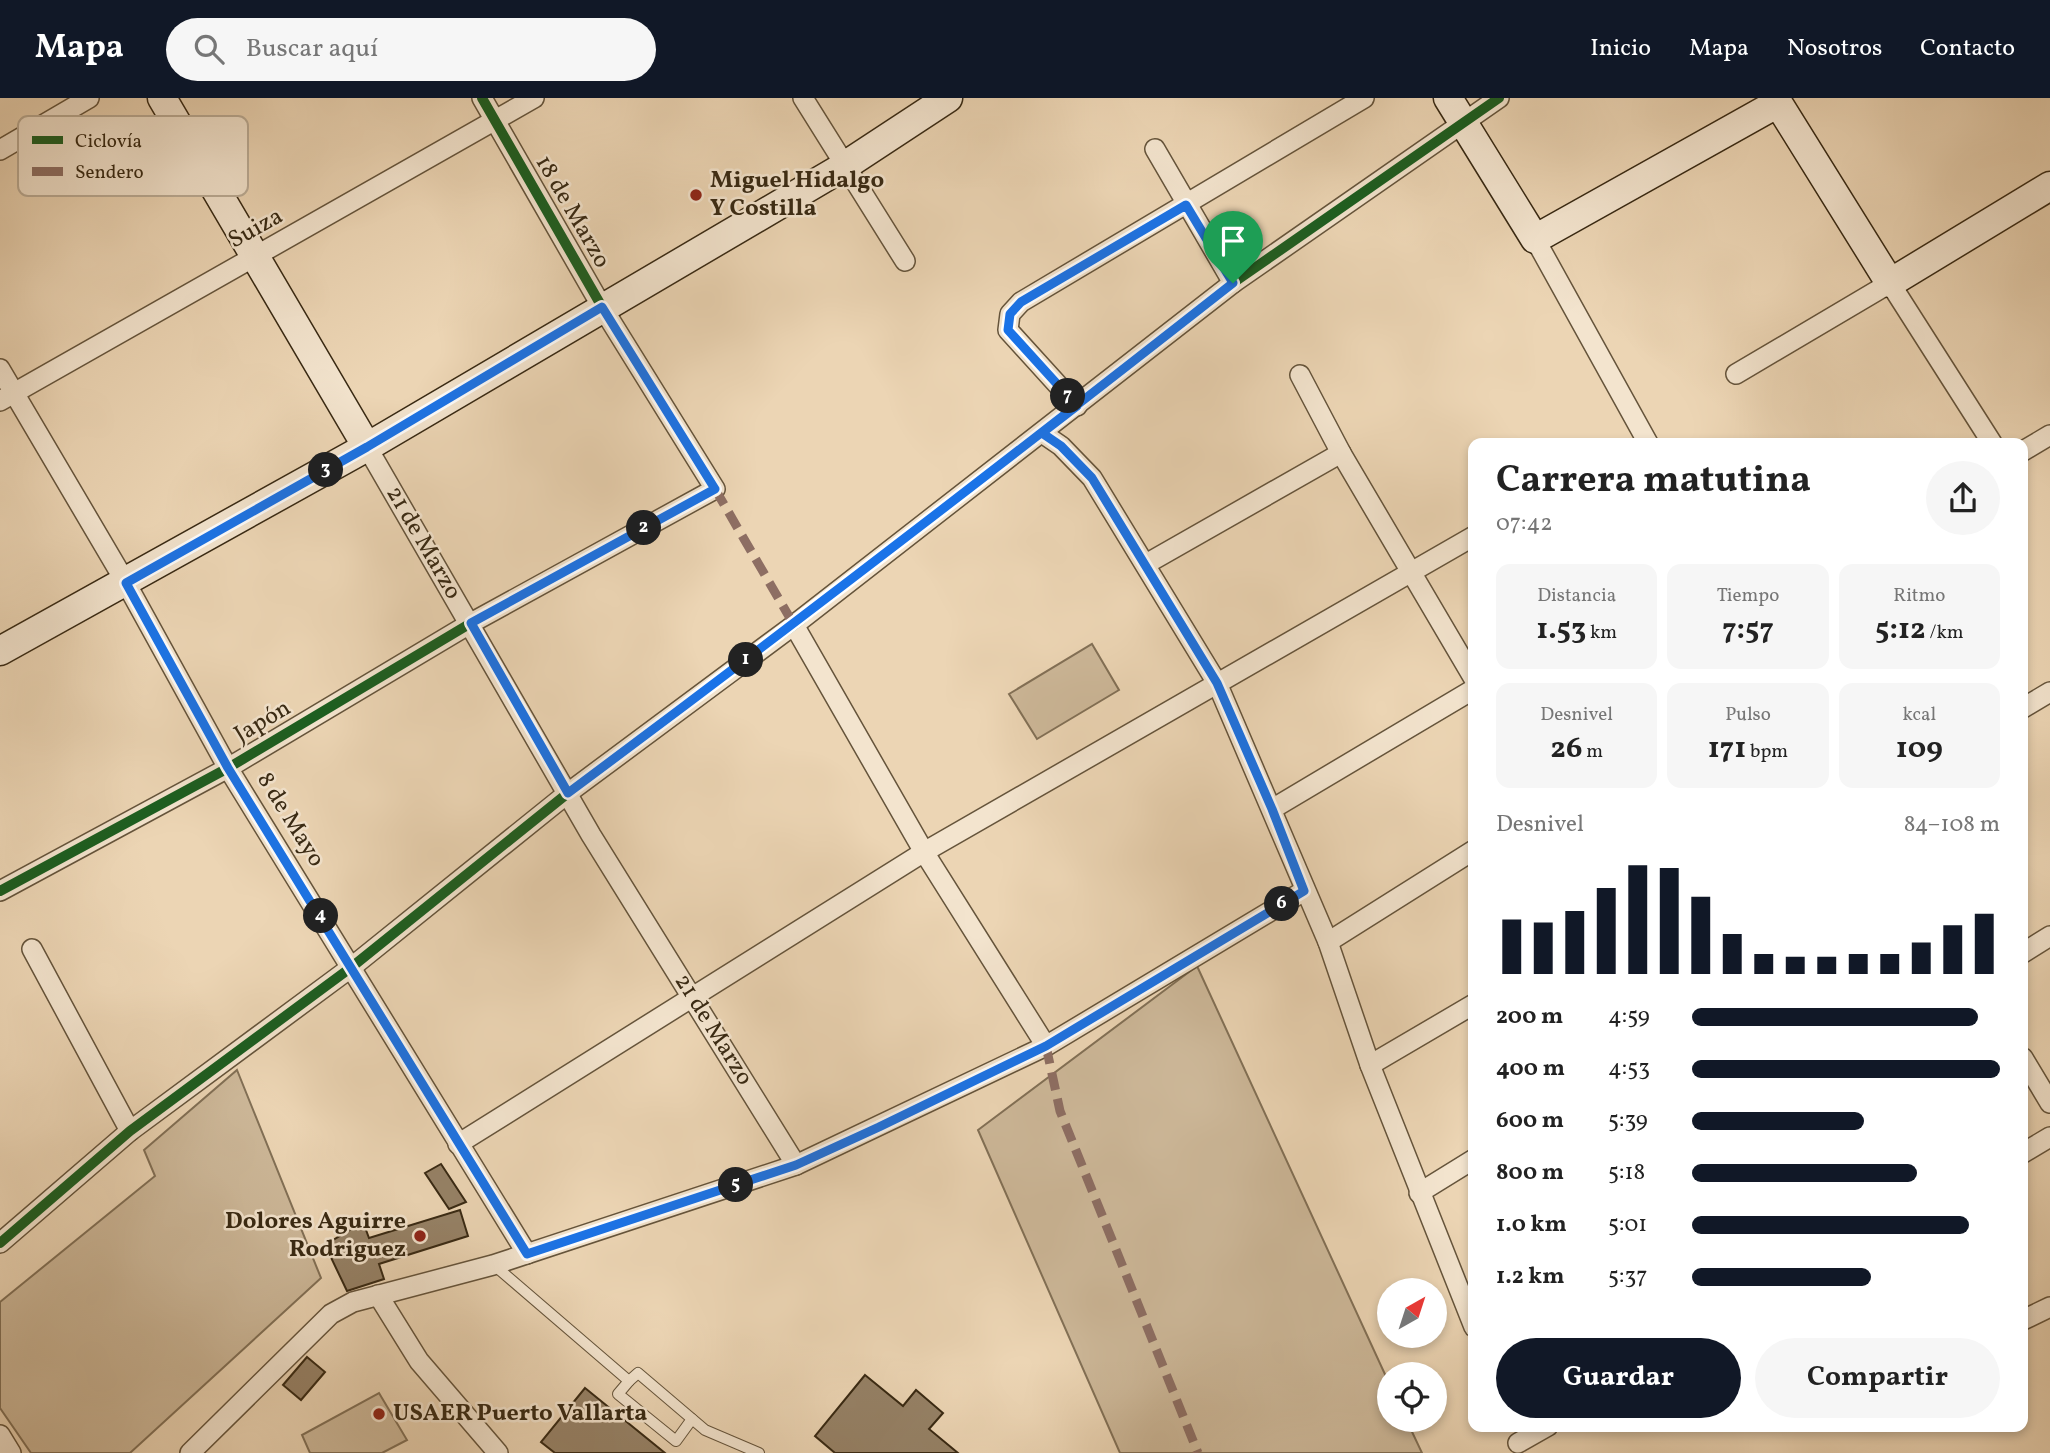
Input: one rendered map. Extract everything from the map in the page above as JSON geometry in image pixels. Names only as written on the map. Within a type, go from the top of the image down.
[{"type":"street","points":[[58,116],[89,98]]},
{"type":"street","name":"21 de Marzo","points":[[162,98],[173,116]]},
{"type":"street","name":"18 de Marzo","points":[[482,98],[602,307],[715,489]]},
{"type":"street","name":"Suiza","points":[[7,397],[534,98]]},
{"type":"street","points":[[803,98],[843,167],[905,261]]},
{"type":"street","points":[[0,651],[367,447],[843,167],[948,98]]},
{"type":"street","points":[[1077,406],[1008,330],[1010,314],[1021,302],[1364,98]]},
{"type":"street","points":[[1448,98],[1535,239],[1640,438]]},
{"type":"street","points":[[0,1243],[130,1131],[353,966],[568,793],[794,625],[1233,283],[1465,125],[1499,98]]},
{"type":"street","points":[[1535,239],[1778,103],[1989,438]]},
{"type":"street","points":[[0,149],[18,139]]},
{"type":"street","points":[[1155,149],[1233,283]]},
{"type":"street","points":[[1736,374],[2050,186]]},
{"type":"street","name":"21 de Marzo","points":[[219,196],[471,623],[591,835],[695,998],[796,1165]]},
{"type":"street","name":"8 de Mayo","points":[[0,369],[7,397],[126,583],[228,768],[353,966],[458,1144],[527,1254]]},
{"type":"street","points":[[1300,375],[1340,453],[1468,669]]},
{"type":"street","points":[[1042,433],[1061,446],[1092,478],[1217,683],[1328,942],[1370,1065],[1468,1312]]},
{"type":"street","points":[[2028,448],[2050,435]]},
{"type":"street","points":[[1146,564],[1340,453]]},
{"type":"street","name":"Japón","points":[[0,891],[228,768],[471,623],[715,489]]},
{"type":"street","points":[[458,1144],[695,998],[924,852],[1468,540]]},
{"type":"street","points":[[794,625],[924,852],[1046,1046]]},
{"type":"street","points":[[2028,705],[2050,692]]},
{"type":"street","points":[[1272,809],[1468,693]]},
{"type":"street","points":[[1328,942],[1468,854]]},
{"type":"street","points":[[190,1453],[331,1314],[354,1302],[493,1265],[796,1165],[1046,1046],[1304,891]]},
{"type":"street","points":[[2028,950],[2050,936]]},
{"type":"street","points":[[33,949],[130,1131]]},
{"type":"street","points":[[1370,1065],[1468,1008]]},
{"type":"street","points":[[2028,1066],[2050,1102]]},
{"type":"street","points":[[2028,1150],[2050,1137]]},
{"type":"street","points":[[1419,1192],[1468,1163]]},
{"type":"street","points":[[378,1295],[419,1361],[498,1453]]},
{"type":"street","points":[[2028,1318],[2050,1307]]},
{"type":"street","points":[[1517,1441],[1536,1432]]},
{"type":"street","points":[[0,1435],[11,1453]]},
{"type":"lane","points":[[493,1265],[628,1381]]},
{"type":"lane","points":[[692,1419],[676,1441],[618,1394],[638,1373],[705,1430],[758,1453]]},
{"type":"shaded area","points":[[1092,644],[1119,690],[1037,739],[1009,694]]},
{"type":"shaded area","points":[[1197,966],[1379,1362],[1377,1362],[1377,1432],[1412,1432],[1422,1453],[1120,1453],[978,1130]]},
{"type":"shaded area","points":[[237,1070],[321,1278],[130,1453],[31,1453],[0,1408],[0,1302],[155,1176],[144,1150]]},
{"type":"shaded area","points":[[379,1393],[407,1440],[382,1453],[310,1453],[302,1435]]},
{"type":"building","points":[[441,1164],[466,1202],[449,1209],[425,1173]]},
{"type":"building","points":[[460,1210],[468,1236],[379,1264],[384,1279],[347,1291],[325,1245],[363,1222],[369,1238]]},
{"type":"building","points":[[307,1357],[325,1372],[301,1400],[283,1385]]},
{"type":"building","points":[[865,1375],[903,1406],[916,1390],[943,1413],[929,1429],[958,1453],[835,1453],[815,1436]]},
{"type":"building","points":[[585,1388],[665,1453],[555,1453],[541,1442]]},
{"type":"marked path","points":[[715,489],[794,625]]},
{"type":"marked path","points":[[1046,1046],[1060,1111],[1198,1453]]},
{"type":"cycle path","points":[[0,891],[228,768],[471,623],[715,489],[602,307],[482,98]]},
{"type":"cycle path","points":[[0,1243],[130,1131],[353,966],[568,793],[794,625],[1233,283],[1499,98]]},
{"type":"place","name":"Miguel Hidalgo Y Costilla","points":[[696,195]]},
{"type":"place","name":"Dolores Aguirre Rodriguez","points":[[420,1236]]},
{"type":"place","name":"USAER Puerto Vallarta","points":[[379,1414]]},
{"type":"route","points":[[1233,283],[1077,406],[959,497],[794,625],[568,793],[471,623],[715,489],[602,307],[367,447],[126,583],[228,768],[353,966],[458,1144],[527,1254],[796,1165],[879,1127],[1046,1046],[1304,891],[1272,809],[1217,683],[1092,478],[1061,446],[1042,433],[1077,406],[1008,330],[1010,314],[1021,302],[1186,205],[1233,283]]}]
